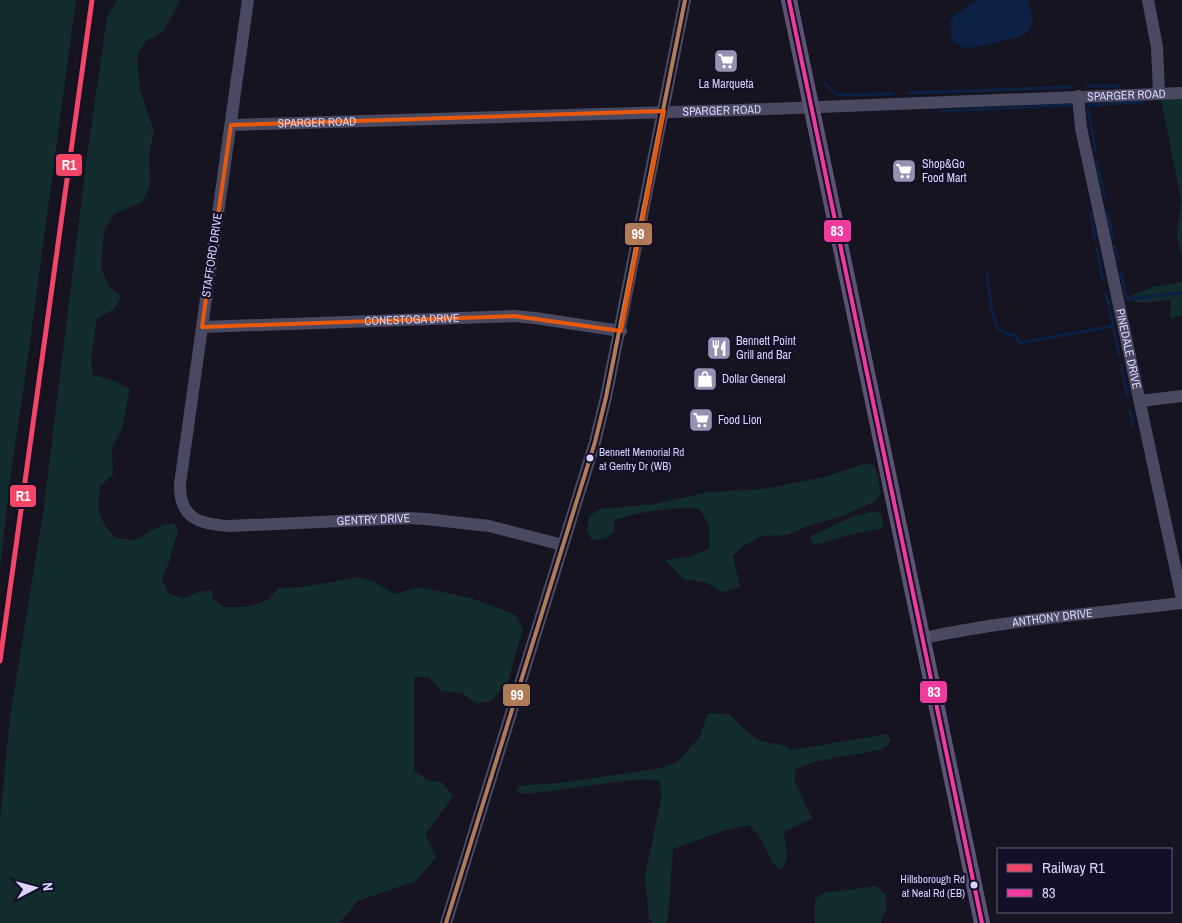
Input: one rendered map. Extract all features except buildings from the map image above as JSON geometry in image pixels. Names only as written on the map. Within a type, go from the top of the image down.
[{"type":"main road","points":[[789,0],[924,638],[982,923]]},
{"type":"street","name":"STAFFORD DRIVE","points":[[185,509],[181,502],[180,484],[232,125],[248,0]]},
{"type":"street","points":[[446,923],[595,442],[621,331],[685,0]]},
{"type":"street","points":[[1148,0],[1156,47],[1159,94]]},
{"type":"street","name":"SPARGER ROAD","points":[[232,125],[740,110],[1182,93]]},
{"type":"street","name":"PINEDALE DRIVE","points":[[1078,96],[1081,128],[1182,599]]},
{"type":"street","name":"CONESTOGA DRIVE","points":[[202,327],[514,316],[621,331]]},
{"type":"street","points":[[1140,401],[1182,396]]},
{"type":"street","name":"GENTRY DRIVE","points":[[185,509],[197,520],[207,524],[229,526],[408,518],[457,521],[489,526],[563,546]]},
{"type":"street","name":"ANTHONY DRIVE","points":[[924,638],[1000,625],[1182,603]]},
{"type":"highlighted area","points":[[664,111],[621,331],[514,316],[202,327],[231,125]]},
{"type":"green space","points":[[0,0],[76,0],[11,472],[0,568]]},
{"type":"green space","points":[[117,0],[180,0],[164,31],[146,41],[137,54],[140,90],[154,131],[149,156],[150,187],[142,202],[114,214],[104,232],[101,268],[109,286],[121,297],[114,309],[97,319],[91,359],[93,375],[110,379],[130,389],[122,428],[112,448],[113,475],[100,486],[99,509],[105,526],[116,538],[135,540],[162,525],[174,523],[178,530],[162,579],[168,593],[183,599],[198,592],[212,590],[213,599],[224,607],[247,607],[268,600],[279,588],[303,587],[359,577],[375,582],[394,594],[419,587],[471,598],[514,614],[523,629],[507,685],[491,701],[477,704],[462,693],[441,691],[429,677],[414,677],[414,771],[428,780],[443,783],[453,797],[425,834],[436,857],[416,881],[358,901],[338,923],[0,923],[0,821],[10,717],[43,514],[87,156],[107,17]]},
{"type":"green space","points":[[1182,97],[1182,257],[1177,238],[1181,200],[1161,99]]},
{"type":"green space","points":[[1182,282],[1182,316],[1170,318],[1171,300],[1136,303],[1132,295],[1153,287]]},
{"type":"green space","points":[[866,463],[875,466],[881,492],[876,501],[843,516],[811,525],[787,535],[761,536],[742,547],[733,556],[740,587],[722,592],[707,583],[684,579],[665,560],[688,557],[709,549],[709,526],[700,509],[668,509],[624,517],[615,520],[614,532],[606,538],[592,540],[587,530],[589,516],[600,509],[654,504],[708,492],[764,489],[824,477]]},
{"type":"green space","points":[[877,511],[882,516],[883,528],[822,543],[813,544],[809,537],[854,516]]},
{"type":"green space","points":[[708,713],[729,714],[757,739],[785,746],[792,750],[887,734],[891,740],[888,745],[879,750],[814,762],[795,769],[795,782],[812,818],[784,832],[787,857],[782,870],[773,864],[759,835],[749,825],[723,831],[673,849],[668,920],[666,923],[653,923],[649,919],[645,877],[662,794],[659,781],[641,779],[526,794],[516,792],[519,786],[567,782],[661,768],[676,763],[699,738]]},
{"type":"green space","points":[[876,886],[885,894],[887,908],[881,923],[815,923],[815,899],[823,893]]},
{"type":"water","points":[[976,0],[1028,0],[1032,24],[1028,31],[1019,37],[970,48],[959,45],[951,37],[950,21],[957,13]]},
{"type":"waterway","points":[[824,83],[836,94],[841,95],[893,94]]},
{"type":"waterway","points":[[1087,86],[1120,86]]},
{"type":"waterway","points":[[909,93],[1072,87]]},
{"type":"waterway","points":[[1096,153],[1088,110],[1089,105],[1143,102]]},
{"type":"waterway","points":[[941,111],[1071,105]]},
{"type":"waterway","points":[[1097,163],[1105,197]]},
{"type":"waterway","points":[[1107,211],[1113,237]]},
{"type":"waterway","points":[[1091,215],[1095,240]]},
{"type":"waterway","points":[[1115,247],[1118,260]]},
{"type":"waterway","points":[[1097,249],[1103,281]]},
{"type":"waterway","points":[[987,272],[991,305],[997,328],[1007,334],[1016,336],[1020,343],[1113,326]]},
{"type":"waterway","points":[[1121,273],[1126,296],[1130,299]]},
{"type":"waterway","points":[[1127,300],[1182,293]]},
{"type":"waterway","points":[[1106,294],[1108,302]]},
{"type":"waterway","points":[[1109,302],[1119,355]]},
{"type":"waterway","points":[[1121,365],[1127,395]]},
{"type":"waterway","points":[[1130,411],[1133,426]]},
{"type":"rail line","name":"R1","points":[[0,661],[92,0]]},
{"type":"transit line","name":"99","points":[[446,923],[595,442],[606,397],[685,0]]},
{"type":"transit line","name":"83","points":[[789,0],[982,923]]},
{"type":"place","name":"La Marqueta","points":[[726,61]]},
{"type":"place","name":"Shop&Go Food Mart","points":[[904,171]]},
{"type":"place","name":"Bennett Point Grill and Bar","points":[[719,348]]},
{"type":"place","name":"Dollar General","points":[[705,379]]},
{"type":"place","name":"Food Lion","points":[[701,420]]},
{"type":"place","name":"Bennett Memorial Rd at Gentry Dr (WB)","points":[[590,458]]},
{"type":"place","name":"Hillsborough Rd at Neal Rd (EB)","points":[[974,885]]}]
